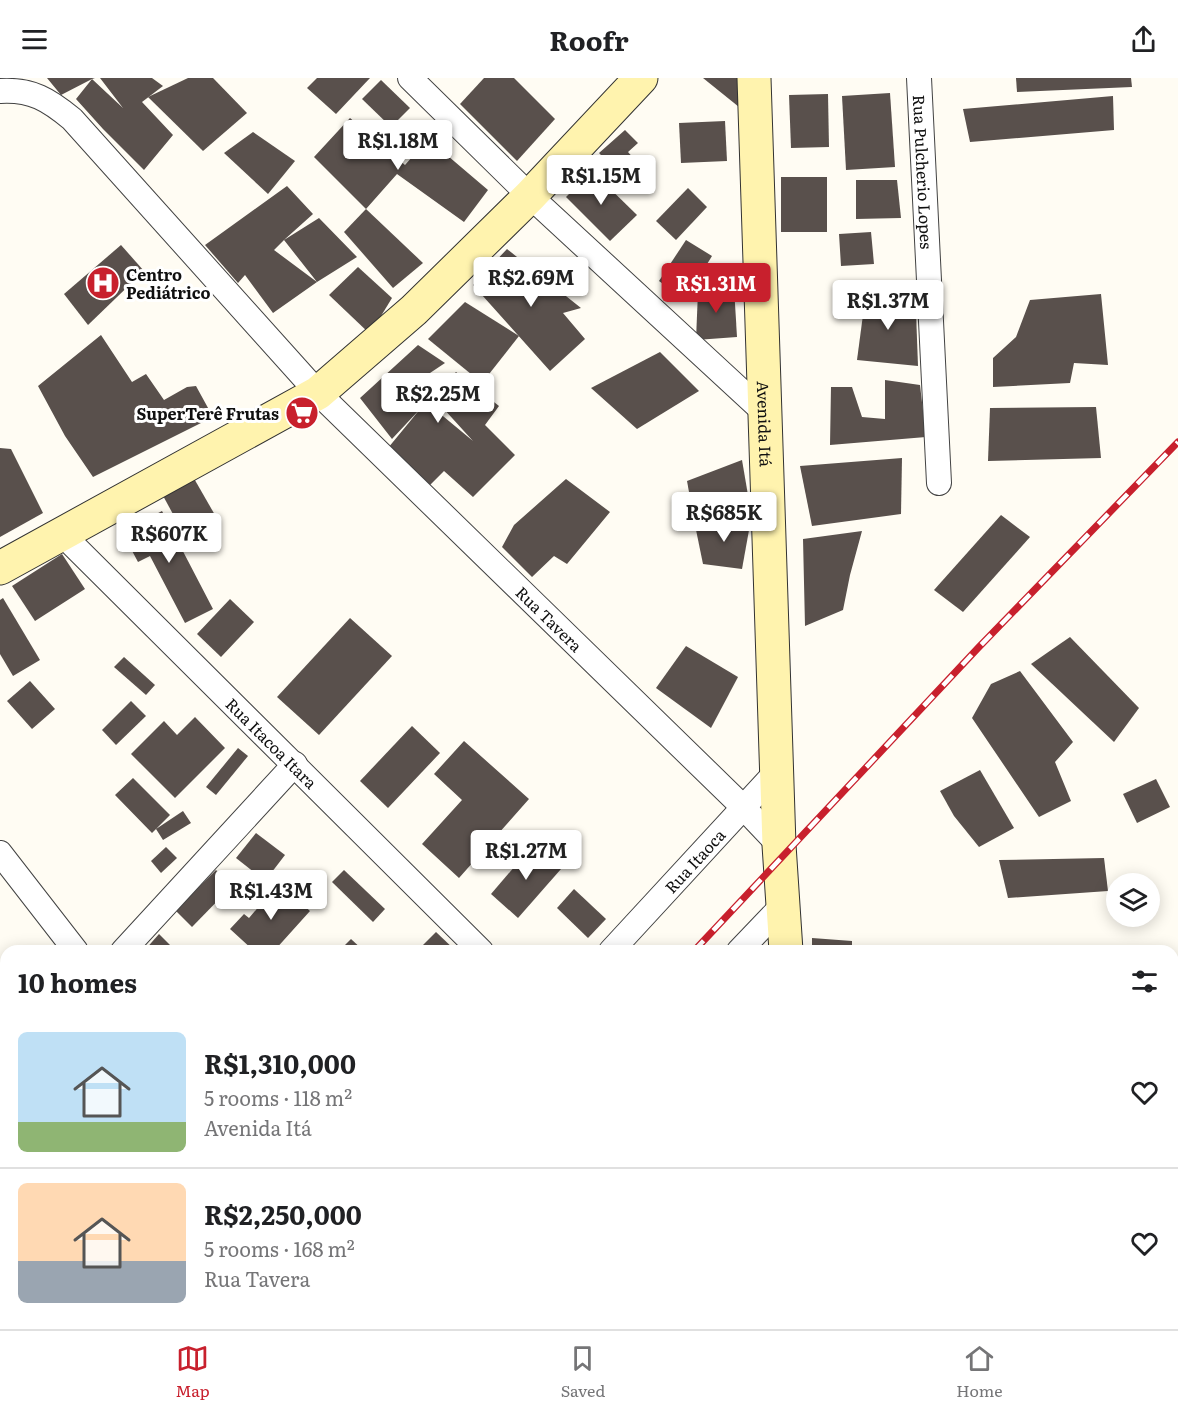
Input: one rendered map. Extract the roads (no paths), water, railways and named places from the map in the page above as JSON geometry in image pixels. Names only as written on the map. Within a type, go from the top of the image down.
[{"type":"main road","points":[[0,568],[318,393],[414,310],[530,196],[641,78]]},
{"type":"main road","name":"Avenida Itá","points":[[754,78],[779,845],[786,945]]},
{"type":"street","points":[[411,78],[530,196],[765,413]]},
{"type":"street","name":"Rua Pulcherio Lopes","points":[[919,78],[939,483]]},
{"type":"street","name":"Rua Tavera","points":[[0,92],[14,90],[34,94],[52,103],[72,119],[318,393],[744,808],[779,845]]},
{"type":"street","name":"Rua Itacoa Itara","points":[[62,534],[475,945]]},
{"type":"street","points":[[129,945],[295,764]]},
{"type":"street","name":"Rua Itaoca","points":[[617,945],[777,771]]},
{"type":"street","points":[[0,853],[71,945]]},
{"type":"street","points":[[745,945],[783,905]]},
{"type":"railway","points":[[700,945],[978,648],[1178,442]]},
{"type":"place","name":"Centro Pediátrico","points":[[103,283]]},
{"type":"place","name":"SuperTerê Frutas","points":[[302,413]]}]
